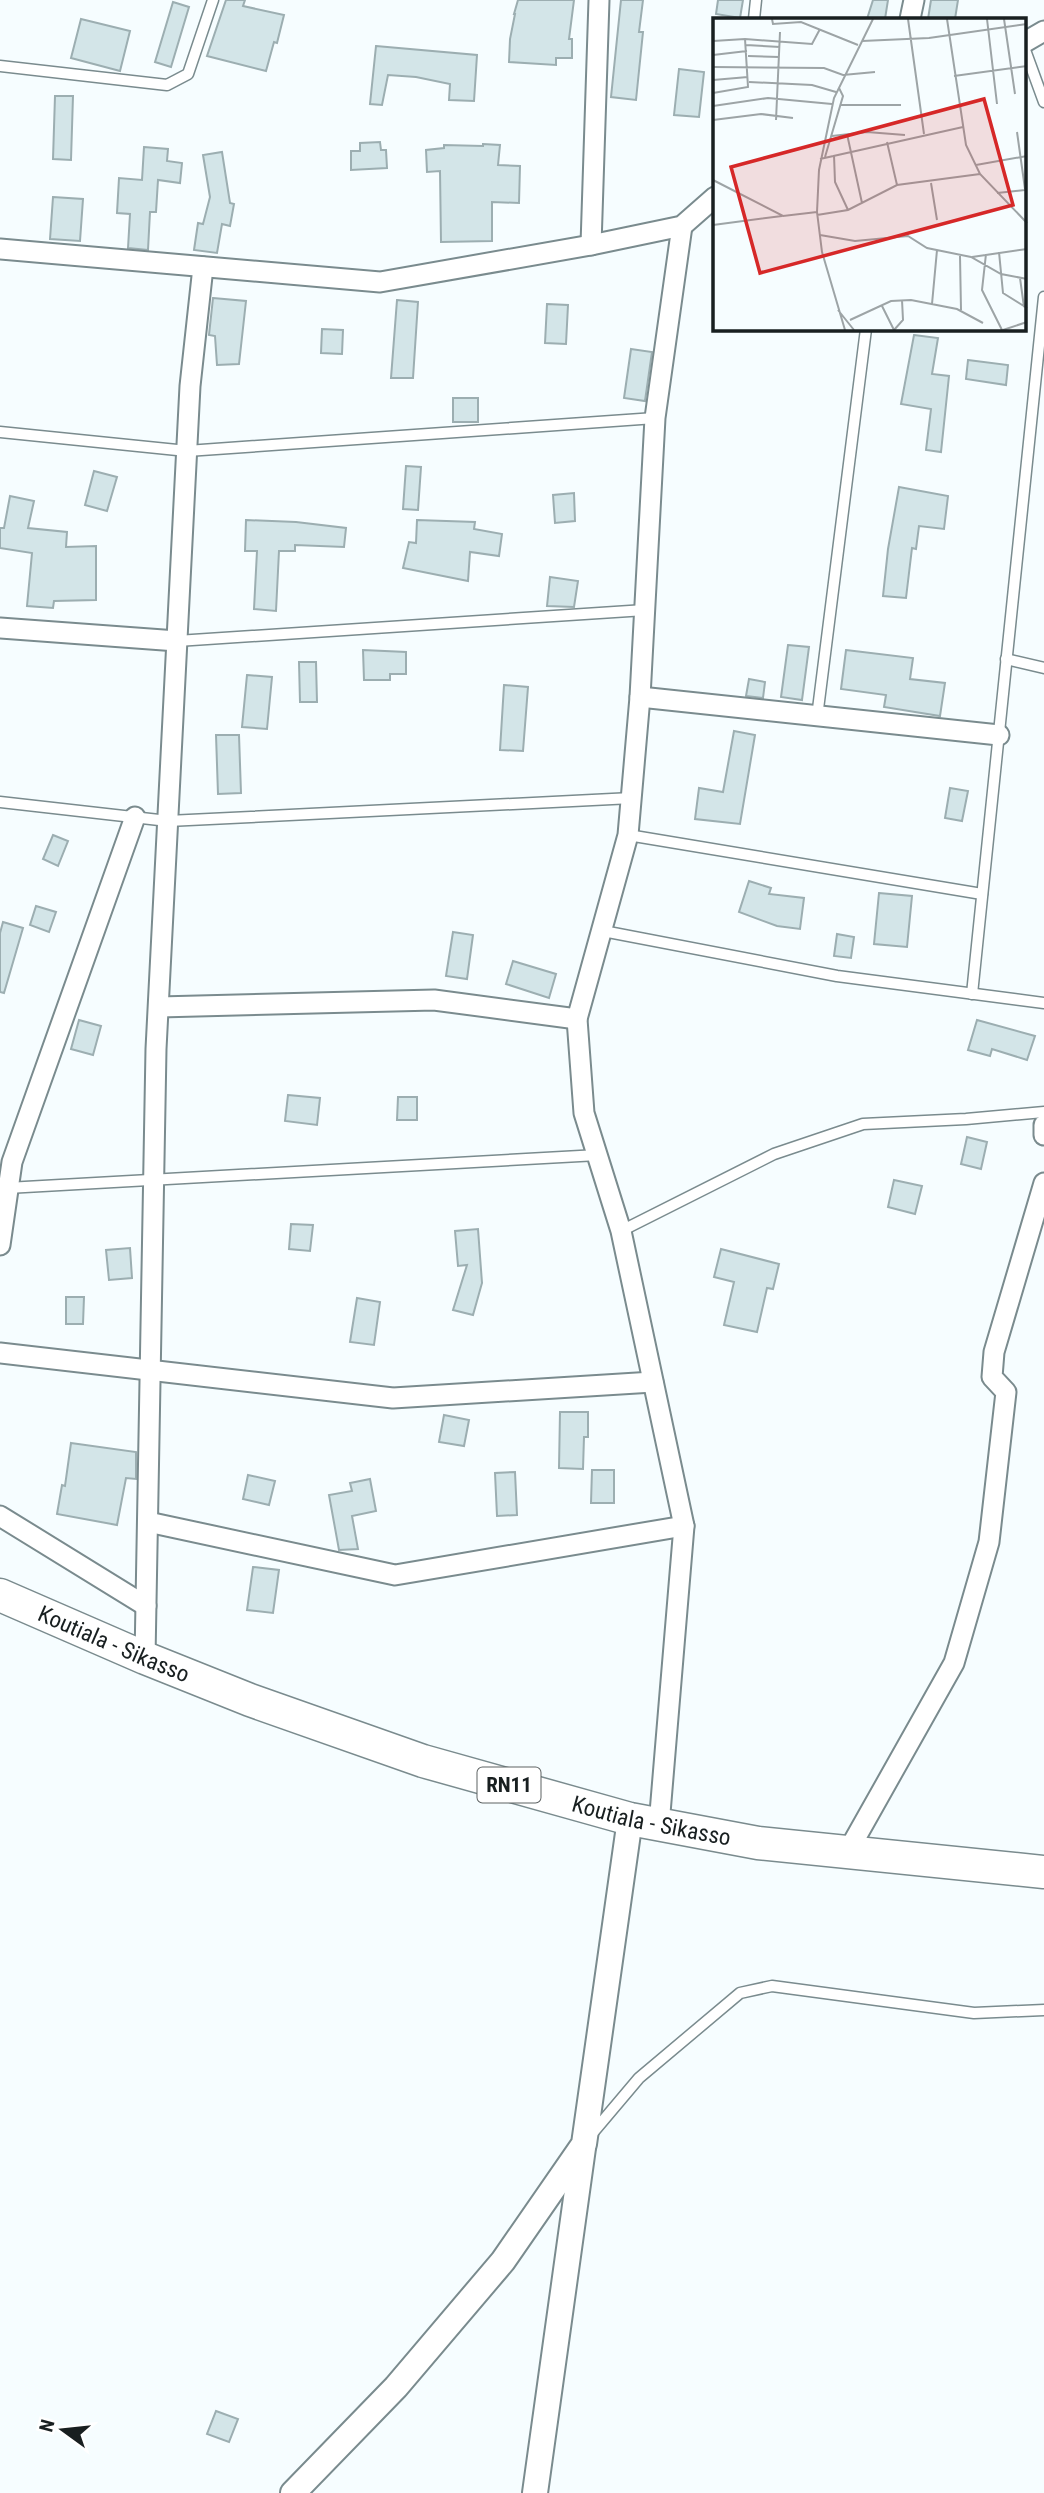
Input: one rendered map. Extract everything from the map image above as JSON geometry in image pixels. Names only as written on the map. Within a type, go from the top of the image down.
[{"type":"main road","name":"Koutiala - Sikasso","points":[[0,1595],[250,1700],[423,1762],[644,1822],[758,1843],[1044,1872]]},
{"type":"street","points":[[591,246],[599,0]]},
{"type":"street","points":[[911,18],[914,0]]},
{"type":"street","points":[[1026,41],[1044,31]]},
{"type":"street","points":[[0,249],[380,282],[591,246],[682,226],[713,199]]},
{"type":"street","points":[[535,2493],[583,2144],[644,1822],[684,1526],[621,1231],[584,1113],[577,1019],[628,835],[640,697],[655,418],[682,226]]},
{"type":"street","points":[[145,1658],[159,1007],[190,386],[204,267]]},
{"type":"street","points":[[0,628],[177,641]]},
{"type":"street","points":[[640,697],[999,735]]},
{"type":"street","points":[[0,1245],[4,1187],[135,817]]},
{"type":"street","points":[[159,1007],[434,1000],[577,1019]]},
{"type":"street","points":[[1044,1125],[1044,1135]]},
{"type":"street","points":[[848,1853],[954,1662],[989,1542],[1006,1392],[992,1377],[994,1352],[1044,1184]]},
{"type":"street","points":[[0,1353],[393,1398],[653,1382]]},
{"type":"street","points":[[0,1516],[146,1606]]},
{"type":"street","points":[[148,1522],[395,1575],[684,1526]]},
{"type":"street","points":[[293,2493],[396,2387],[503,2260],[583,2144]]},
{"type":"lane","points":[[0,66],[167,85],[188,74],[213,0]]},
{"type":"lane","points":[[754,18],[756,0]]},
{"type":"lane","points":[[1026,53],[1044,102]]},
{"type":"lane","points":[[972,993],[1044,297]]},
{"type":"lane","points":[[817,717],[866,331]]},
{"type":"lane","points":[[0,432],[187,451],[655,418]]},
{"type":"lane","points":[[177,641],[645,610]]},
{"type":"lane","points":[[1006,659],[1044,668]]},
{"type":"lane","points":[[0,802],[168,821],[632,798]]},
{"type":"lane","points":[[628,835],[982,894]]},
{"type":"lane","points":[[603,931],[837,976],[1044,1003]]},
{"type":"lane","points":[[621,1231],[774,1154],[863,1124],[1044,1112]]},
{"type":"lane","points":[[4,1187],[597,1155]]},
{"type":"lane","points":[[583,2144],[639,2078],[740,1993],[772,1986],[974,2013],[1044,2010]]},
{"type":"building","points":[[226,0],[245,0],[243,6],[284,15],[266,71],[207,56]]},
{"type":"building","points":[[518,0],[574,0],[569,39],[572,39],[572,58],[556,58],[556,65],[509,62],[510,39]]},
{"type":"building","points":[[621,0],[643,0],[639,32],[643,32],[636,100],[611,97]]},
{"type":"building","points":[[718,0],[743,0],[740,18],[716,14]]},
{"type":"building","points":[[873,0],[888,0],[885,18],[867,18]]},
{"type":"building","points":[[931,0],[958,0],[955,18],[928,18]]},
{"type":"building","points":[[173,2],[189,7],[171,67],[155,62]]},
{"type":"building","points":[[81,19],[130,31],[120,71],[71,58]]},
{"type":"building","points":[[376,46],[477,55],[474,101],[449,100],[450,84],[388,75],[382,105],[370,104]]},
{"type":"building","points":[[679,69],[704,72],[699,117],[674,115]]},
{"type":"building","points":[[55,96],[73,96],[71,160],[53,159]]},
{"type":"building","points":[[380,142],[381,150],[386,150],[387,168],[351,170],[351,151],[360,151],[360,143]]},
{"type":"building","points":[[444,145],[500,145],[498,165],[520,166],[519,203],[492,202],[492,241],[441,242],[440,171],[427,172],[426,150],[444,148]]},
{"type":"building","points":[[144,147],[168,149],[167,161],[182,163],[180,183],[158,180],[156,212],[150,212],[148,250],[128,248],[130,214],[117,213],[119,178],[142,180]]},
{"type":"building","points":[[222,152],[230,203],[234,204],[230,226],[222,224],[217,253],[194,250],[198,223],[203,224],[210,197],[203,155]]},
{"type":"building","points":[[53,197],[83,199],[80,241],[50,239]]},
{"type":"building","points":[[213,298],[246,301],[239,364],[217,365],[215,336],[209,335]]},
{"type":"building","points":[[397,300],[418,302],[413,378],[391,378]]},
{"type":"building","points":[[547,304],[568,305],[566,344],[545,343]]},
{"type":"building","points":[[322,329],[343,330],[342,354],[321,353]]},
{"type":"building","points":[[914,335],[938,338],[932,374],[949,376],[941,452],[926,450],[931,409],[901,404]]},
{"type":"building","points":[[631,349],[652,352],[645,401],[624,398]]},
{"type":"building","points":[[968,360],[1008,365],[1006,385],[966,379]]},
{"type":"building","points":[[453,398],[478,398],[478,422],[453,422]]},
{"type":"building","points":[[406,466],[421,467],[418,510],[403,509]]},
{"type":"building","points":[[94,471],[117,477],[107,511],[85,505]]},
{"type":"building","points":[[899,487],[948,496],[944,529],[919,526],[916,549],[912,548],[906,598],[883,596]]},
{"type":"building","points":[[574,493],[575,521],[555,523],[553,495]]},
{"type":"building","points":[[10,496],[34,501],[28,528],[67,532],[66,547],[96,546],[96,600],[54,601],[53,608],[27,606],[32,553],[0,548],[0,528],[4,528]]},
{"type":"building","points":[[246,520],[346,528],[344,547],[295,545],[295,551],[279,551],[276,611],[254,609],[257,551],[245,551]]},
{"type":"building","points":[[417,520],[475,522],[474,529],[502,534],[499,556],[470,552],[468,581],[403,568],[409,542],[416,543]]},
{"type":"building","points":[[550,577],[578,581],[574,607],[547,606]]},
{"type":"building","points":[[788,645],[809,647],[802,700],[781,697]]},
{"type":"building","points":[[363,650],[406,652],[406,674],[390,674],[390,680],[364,680]]},
{"type":"building","points":[[846,650],[913,658],[910,679],[945,683],[940,716],[884,707],[886,695],[841,689]]},
{"type":"building","points":[[299,662],[316,662],[317,702],[300,702]]},
{"type":"building","points":[[247,675],[272,677],[267,729],[242,727]]},
{"type":"building","points":[[749,679],[765,682],[763,698],[746,696]]},
{"type":"building","points":[[504,685],[528,687],[523,751],[500,750]]},
{"type":"building","points":[[734,731],[755,735],[740,824],[695,819],[699,788],[723,792]]},
{"type":"building","points":[[216,735],[239,735],[241,793],[218,794]]},
{"type":"building","points":[[950,788],[968,791],[962,821],[945,818]]},
{"type":"building","points":[[53,835],[68,841],[58,866],[43,859]]},
{"type":"building","points":[[749,881],[771,888],[769,894],[804,898],[800,929],[777,926],[739,912]]},
{"type":"building","points":[[879,893],[912,896],[907,947],[874,944]]},
{"type":"building","points":[[36,906],[56,912],[49,932],[30,925]]},
{"type":"building","points":[[3,922],[23,928],[4,993],[0,992],[0,933]]},
{"type":"building","points":[[453,932],[473,935],[467,979],[446,976]]},
{"type":"building","points":[[837,934],[854,937],[851,958],[834,956]]},
{"type":"building","points":[[513,961],[556,974],[549,998],[506,984]]},
{"type":"building","points":[[79,1020],[101,1026],[93,1055],[71,1049]]},
{"type":"building","points":[[977,1020],[1035,1036],[1027,1060],[992,1049],[990,1056],[968,1050]]},
{"type":"building","points":[[288,1095],[320,1098],[317,1125],[285,1121]]},
{"type":"building","points":[[398,1097],[417,1097],[417,1120],[397,1120]]},
{"type":"building","points":[[967,1137],[987,1142],[981,1169],[961,1164]]},
{"type":"building","points":[[894,1180],[922,1186],[915,1214],[888,1207]]},
{"type":"building","points":[[291,1224],[313,1225],[310,1251],[289,1249]]},
{"type":"building","points":[[478,1229],[482,1283],[473,1315],[453,1310],[467,1265],[458,1266],[455,1231]]},
{"type":"building","points":[[130,1248],[132,1278],[109,1280],[106,1250]]},
{"type":"building","points":[[721,1249],[779,1264],[773,1289],[767,1288],[757,1332],[724,1325],[734,1282],[714,1277]]},
{"type":"building","points":[[66,1297],[84,1297],[83,1324],[66,1324]]},
{"type":"building","points":[[357,1298],[380,1302],[374,1345],[350,1342]]},
{"type":"building","points":[[560,1412],[588,1412],[588,1437],[584,1437],[583,1469],[559,1468]]},
{"type":"building","points":[[444,1415],[469,1420],[464,1446],[439,1442]]},
{"type":"building","points":[[71,1443],[136,1452],[136,1479],[126,1478],[117,1525],[57,1514],[62,1485],[65,1486]]},
{"type":"building","points":[[592,1470],[614,1470],[614,1503],[591,1503]]},
{"type":"building","points":[[515,1472],[517,1515],[497,1516],[495,1473]]},
{"type":"building","points":[[248,1475],[275,1481],[269,1505],[243,1499]]},
{"type":"building","points":[[370,1479],[376,1511],[352,1516],[358,1549],[339,1550],[329,1495],[352,1491],[350,1483]]},
{"type":"building","points":[[253,1567],[279,1570],[273,1613],[247,1610]]},
{"type":"building","points":[[216,2411],[238,2419],[229,2442],[207,2434]]}]
